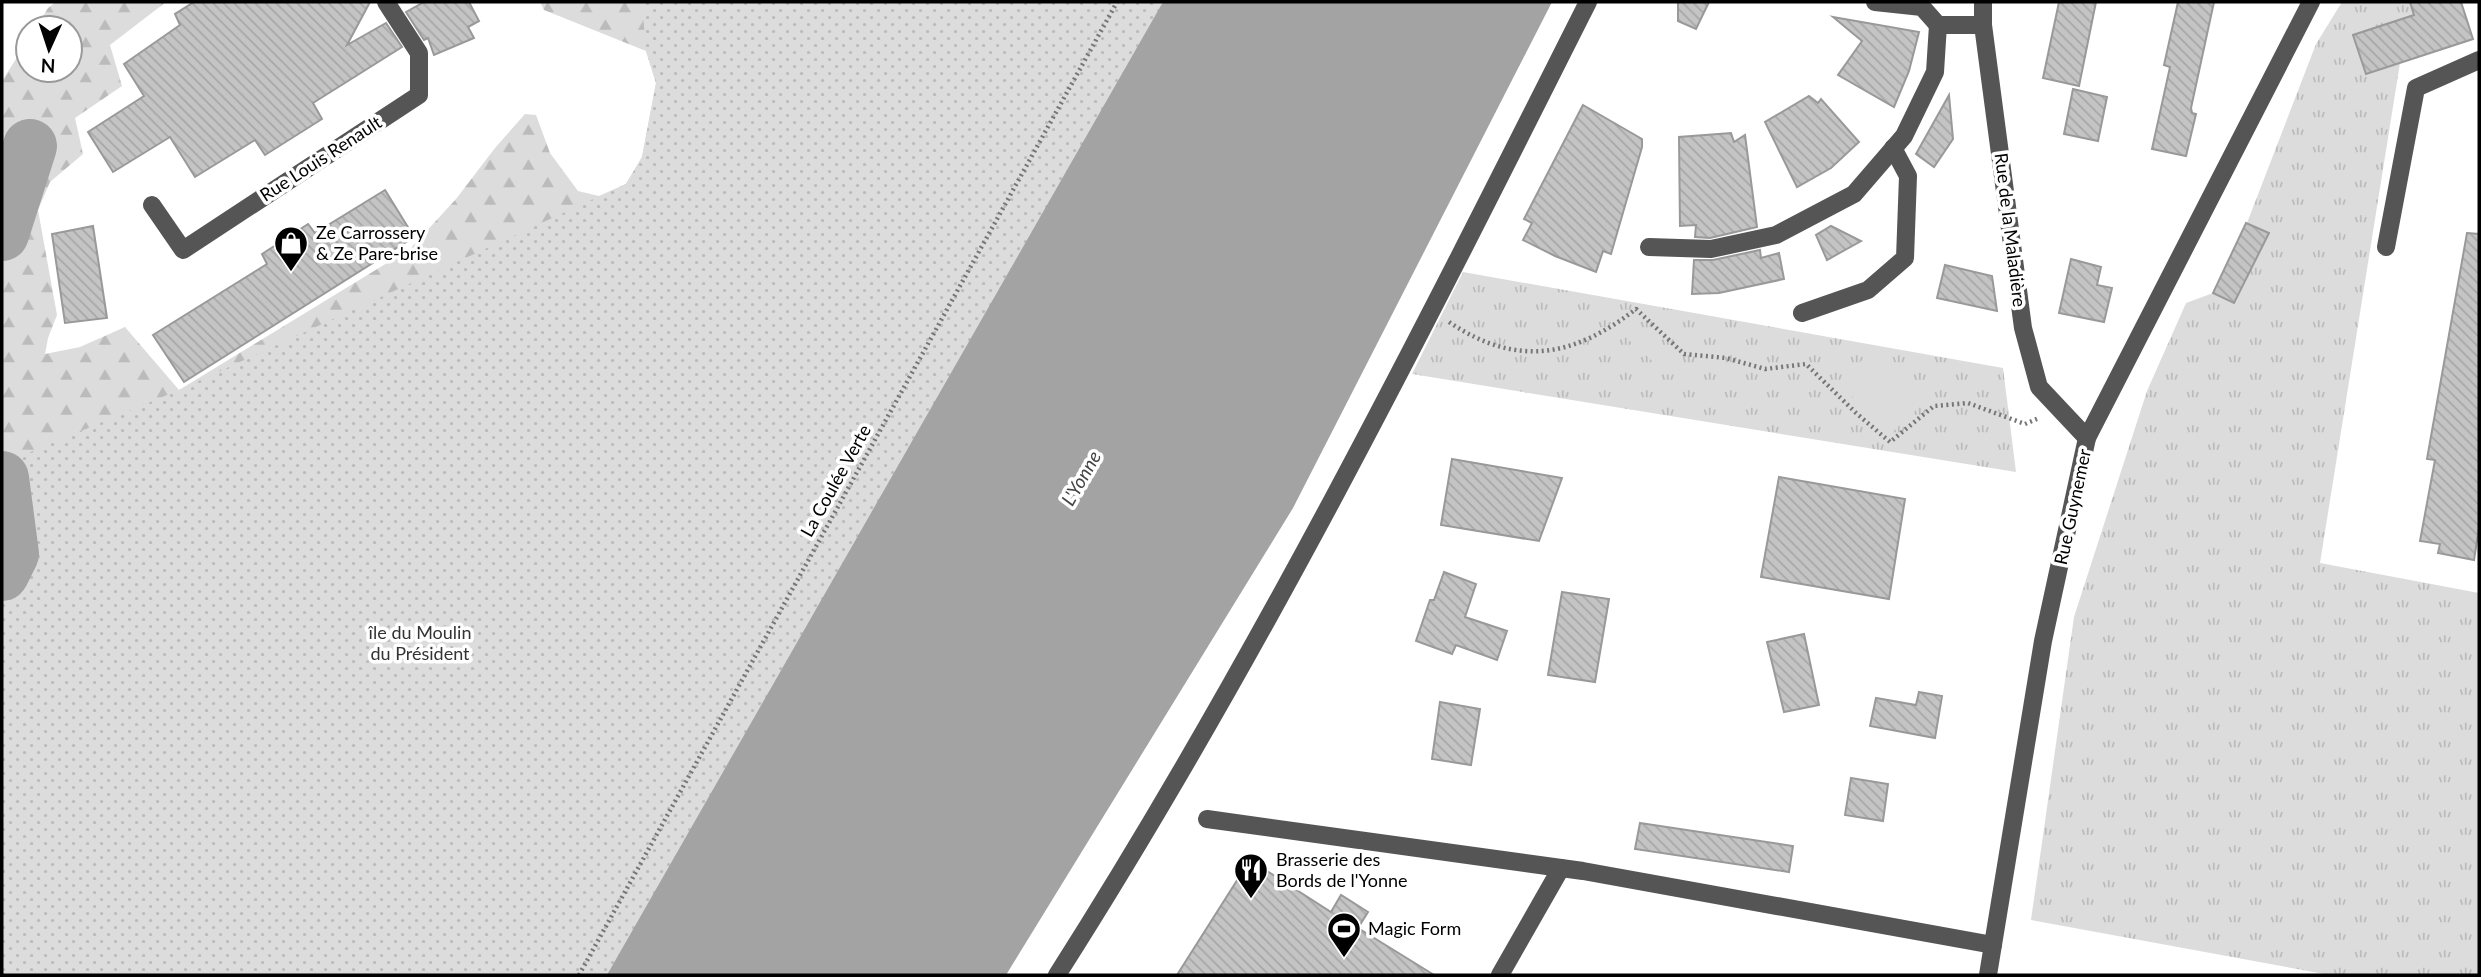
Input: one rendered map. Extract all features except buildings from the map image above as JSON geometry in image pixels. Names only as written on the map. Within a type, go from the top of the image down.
[{"type":"street","name":"Rue Louis Renault","points":[[152,205],[183,250],[419,94],[419,53],[386,2]]},
{"type":"street","points":[[1057,975],[1128,863],[1333,503],[1588,2]]},
{"type":"street","points":[[1649,247],[1712,249],[1776,235],[1854,194],[1904,136],[1935,72],[1938,25],[1922,7],[1875,2]]},
{"type":"street","name":"Rue de la Maladière","points":[[1983,2],[1983,25],[2023,328],[2039,387],[2087,438]]},
{"type":"street","name":"Rue Guynemer","points":[[1988,975],[2043,641],[2087,438],[2311,2]]},
{"type":"street","points":[[1938,25],[1983,25]]},
{"type":"street","points":[[2386,247],[2416,88],[2479,60]]},
{"type":"street","points":[[1802,313],[1868,290],[1905,258],[1908,176],[1893,148]]},
{"type":"street","points":[[1208,819],[1561,868],[1993,946]]},
{"type":"street","points":[[1500,975],[1561,868]]},
{"type":"path","name":"La Coulée Verte","points":[[579,975],[1118,2]]},
{"type":"path","points":[[1433,311],[1469,335],[1523,353],[1574,346],[1611,328],[1636,309],[1684,354],[1726,358],[1765,369],[1807,364],[1856,413],[1890,442],[1934,406],[1968,403],[2025,424],[2060,410]]},
{"type":"green space","points":[[56,2],[166,2],[110,45],[122,86],[75,118],[83,154],[50,182],[38,210],[57,315],[45,354],[80,347],[125,327],[179,390],[410,249],[456,199],[525,114],[536,115],[550,153],[578,191],[599,196],[626,184],[642,157],[656,83],[646,51],[544,10],[540,2],[924,2],[2,643],[2,81],[14,62],[14,84],[84,84],[84,14],[44,14]]},
{"type":"green space","name":"île du Moulin du Président","points":[[642,2],[1185,2],[608,975],[2,975],[2,464],[179,390],[626,184],[642,157],[656,83],[646,51]]},
{"type":"green space","points":[[2342,2],[2410,2],[2414,15],[2354,36],[2366,74],[2400,63],[2320,563],[2479,593],[2479,975],[2330,975],[2031,920],[2074,617],[2147,391],[2186,303],[2213,293],[2234,303],[2269,233],[2247,223],[2316,44]]},
{"type":"green space","points":[[1463,272],[2003,368],[2016,472],[1412,374]]},
{"type":"green space","points":[[1634,320],[1680,361],[1668,375],[1621,333]]},
{"type":"green space","points":[[1872,351],[1926,401],[1890,434],[1838,382]]},
{"type":"water","name":"L'Yonne","points":[[1163,2],[1552,2],[1293,508],[1006,975],[607,975]]},
{"type":"waterway","points":[[2,234],[30,146]]},
{"type":"waterway","points":[[2,478],[12,554],[2,574]]},
{"type":"place","name":"Ze Carrossery & Ze Pare-brise","points":[[291,273]]},
{"type":"place","name":"Brasserie des Bords de l'Yonne","points":[[1251,900]]},
{"type":"place","name":"Magic Form","points":[[1344,959]]}]
